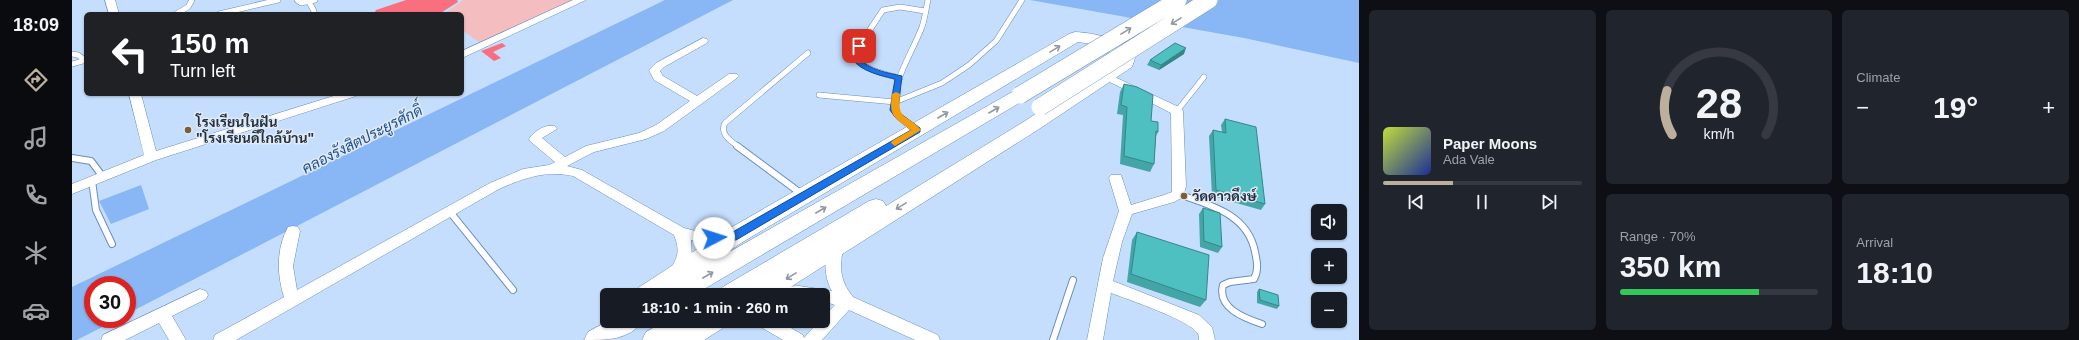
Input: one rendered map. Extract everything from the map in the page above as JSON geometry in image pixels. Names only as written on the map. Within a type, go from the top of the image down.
[{"type":"main road","points":[[671,288],[1020,95],[1178,0]]},
{"type":"main road","points":[[741,288],[1040,107],[1209,0]]},
{"type":"main road","points":[[670,288],[733,237],[1075,37],[1100,40],[1111,44],[1127,58],[1126,63],[1106,76],[770,288]]},
{"type":"main road","points":[[581,340],[600,327]]},
{"type":"main road","points":[[597,340],[618,328]]},
{"type":"main road","points":[[655,340],[675,328]]},
{"type":"main road","points":[[682,340],[702,328]]},
{"type":"street","points":[[110,0],[113,12]]},
{"type":"street","points":[[464,54],[581,0]]},
{"type":"street","points":[[698,101],[658,78],[654,70],[660,65],[703,42]]},
{"type":"street","points":[[229,338],[293,300],[450,212],[484,191],[527,173],[558,165],[590,149],[624,139],[642,136],[660,128],[733,76]]},
{"type":"street","points":[[1106,76],[1177,111],[1178,194],[1126,212]]},
{"type":"street","points":[[136,96],[151,157]]},
{"type":"street","points":[[72,189],[151,157],[346,96]]},
{"type":"street","points":[[551,129],[538,135],[536,138],[558,165],[577,172],[680,232],[714,238],[733,237]]},
{"type":"street","points":[[1095,340],[1105,284],[1120,226],[1126,212],[1116,178]]},
{"type":"street","points":[[293,231],[284,268],[285,279],[293,300]]},
{"type":"street","points":[[670,288],[681,268],[686,254],[685,242],[680,232]]},
{"type":"street","points":[[836,247],[832,279],[837,289],[848,302]]},
{"type":"street","points":[[1105,284],[1186,316],[1198,323],[1205,330],[1207,340]]},
{"type":"street","points":[[109,340],[200,295]]},
{"type":"street","points":[[830,297],[848,302],[932,340]]},
{"type":"street","points":[[812,340],[848,302]]},
{"type":"street","points":[[162,314],[178,340]]},
{"type":"street","points":[[777,328],[797,340]]},
{"type":"lane","points":[[179,12],[188,7],[192,0]]},
{"type":"lane","points":[[227,12],[278,0]]},
{"type":"lane","points":[[297,0],[301,3],[315,0]]},
{"type":"lane","points":[[917,130],[894,110],[900,78],[922,30],[928,0]]},
{"type":"lane","points":[[819,95],[895,102],[948,80],[969,65],[996,41],[1022,0]]},
{"type":"lane","points":[[309,2],[314,11]]},
{"type":"lane","points":[[900,78],[877,72],[860,65],[855,58],[859,46],[883,10],[900,7],[925,11]]},
{"type":"lane","points":[[72,54],[78,55],[84,60]]},
{"type":"lane","points":[[804,196],[732,142],[724,134],[722,129],[728,120],[808,54]]},
{"type":"lane","points":[[72,64],[84,61]]},
{"type":"lane","points":[[1177,111],[1204,77]]},
{"type":"lane","points":[[72,158],[90,161],[98,179],[96,210],[112,244]]},
{"type":"lane","points":[[1178,194],[1222,210],[1246,227],[1255,242],[1257,274],[1254,279],[1230,282],[1223,285],[1220,290],[1222,297],[1235,312],[1262,324]]},
{"type":"lane","points":[[450,212],[513,290]]},
{"type":"lane","points":[[1053,340],[1073,280]]},
{"type":"shaded area","points":[[406,0],[457,0],[458,2],[442,12],[375,12],[376,10]]},
{"type":"shaded area","points":[[463,0],[572,0],[480,43],[464,31],[464,12],[447,12]]},
{"type":"shaded area","points":[[502,43],[506,46],[493,52],[501,58],[494,61],[481,51]]},
{"type":"water","points":[[665,0],[733,0],[136,309],[136,276],[95,276]]},
{"type":"water","points":[[1030,0],[1359,0],[1359,63],[1244,38]]},
{"type":"water","points":[[141,185],[149,209],[111,224],[99,201]]},
{"type":"water","points":[[84,281],[84,328],[100,328],[77,340],[72,340],[72,287]]},
{"type":"building","points":[[1175,43],[1186,48],[1161,65],[1150,60]]},
{"type":"building","points":[[1124,84],[1137,87],[1153,95],[1151,121],[1158,122],[1154,164],[1124,156],[1127,107],[1121,105]]},
{"type":"building","points":[[1225,119],[1256,127],[1265,204],[1216,190],[1213,130],[1226,133]]},
{"type":"building","points":[[1203,208],[1220,213],[1222,247],[1204,241]]},
{"type":"building","points":[[1137,232],[1209,255],[1206,300],[1131,274]]},
{"type":"building","points":[[1259,289],[1278,295],[1279,306],[1260,300]]},
{"type":"slow traffic","points":[[895,143],[917,130],[894,110],[896,94]]},
{"type":"place","name":"โรงเรียนในฝัน \"โรงเรียนดีใกล้บ้าน\"","points":[[188,130]]},
{"type":"place","name":"วัดดาวดึงษ์","points":[[1184,196]]},
{"type":"route","points":[[714,238],[733,237],[917,130],[894,110],[900,78],[877,72],[860,65],[855,58],[859,46]]},
{"type":"water label","name":"คลองรังสิตประยูรศักดิ์","points":[[362,139]]}]
